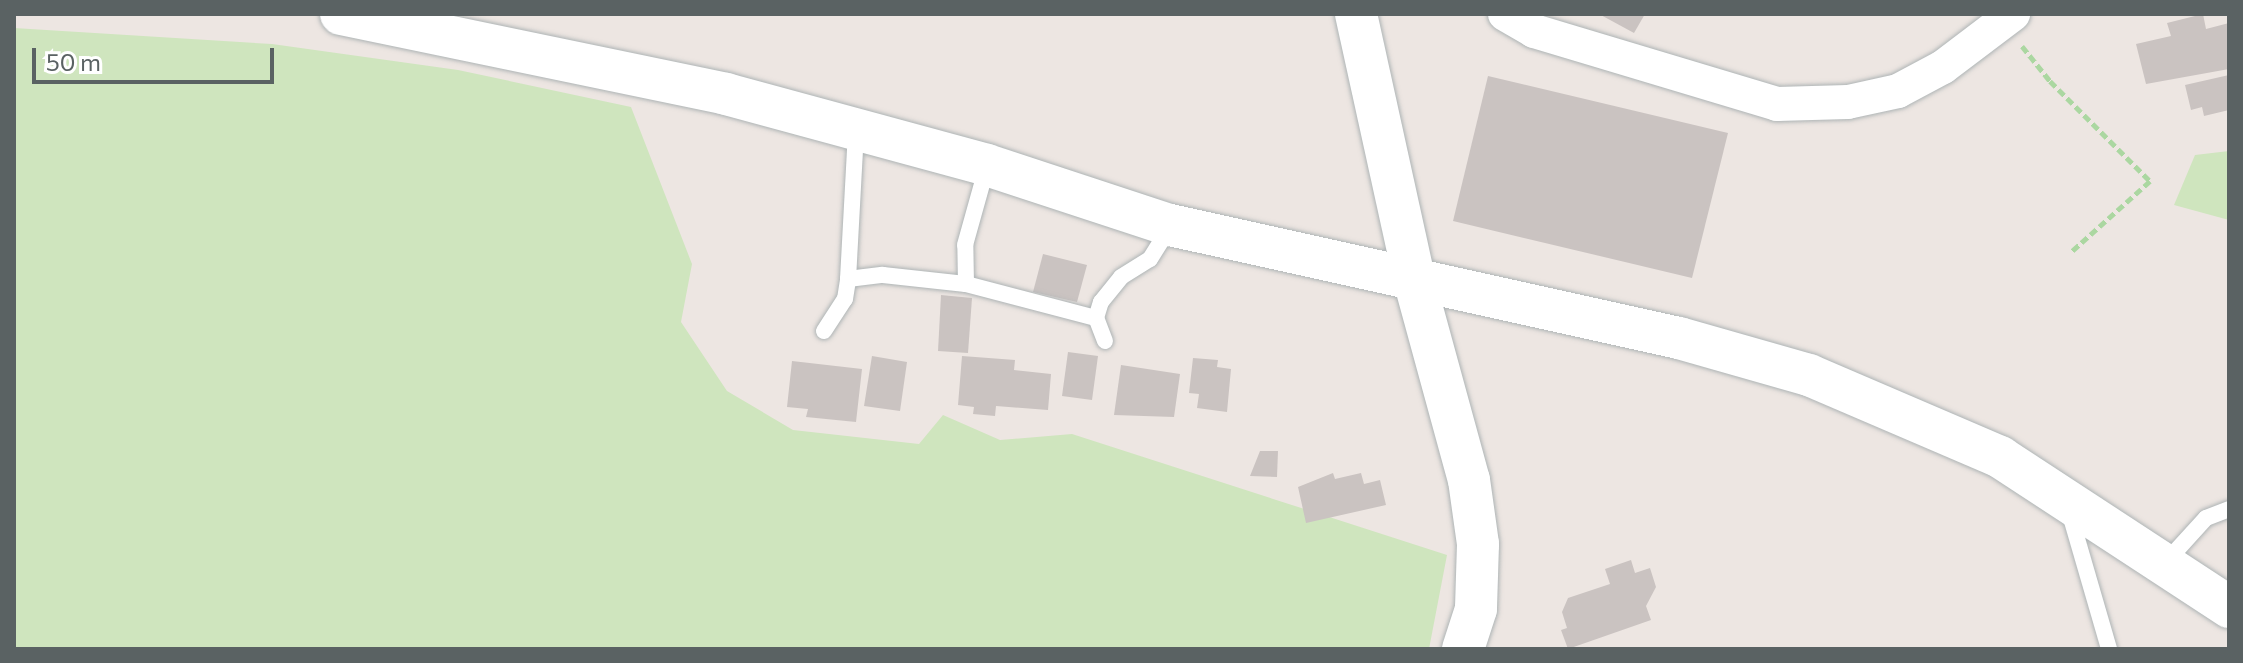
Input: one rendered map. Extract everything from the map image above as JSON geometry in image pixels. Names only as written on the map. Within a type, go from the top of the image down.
[{"type":"street","points":[[341,14],[726,94],[987,165],[1170,225],[1415,283],[1679,338],[1809,375],[2000,457],[2226,602]]},
{"type":"street","points":[[1356,14],[1415,283],[1469,480],[1478,544],[1476,609],[1468,647]]},
{"type":"street","points":[[1505,14],[1534,31],[1777,104],[1848,102],[1898,91],[2008,18]]},
{"type":"lane","points":[[824,331],[845,299],[856,128]]},
{"type":"lane","points":[[966,284],[965,245],[987,165]]},
{"type":"lane","points":[[1105,341],[1096,318],[1101,302],[1121,277],[1150,259],[1170,225]]},
{"type":"lane","points":[[848,279],[883,275],[966,284],[1096,318]]},
{"type":"lane","points":[[2065,498],[2109,649]]},
{"type":"lane","points":[[2165,563],[2206,518],[2229,509]]},
{"type":"path","points":[[2008,18],[2050,81],[2150,181],[2071,252]]},
{"type":"green space","points":[[14,28],[272,44],[458,70],[631,107],[692,264],[681,322],[727,391],[793,430],[919,444],[943,415],[1000,440],[1072,434],[1447,555],[1429,649],[14,649]]},
{"type":"green space","points":[[2229,151],[2229,220],[2174,205],[2195,155]]},
{"type":"building","points":[[1599,14],[1645,14],[1634,33]]},
{"type":"building","points":[[2203,14],[2206,29],[2229,23],[2229,69],[2146,84],[2136,44],[2171,36],[2167,23]]},
{"type":"building","points":[[2229,75],[2229,110],[2204,116],[2202,107],[2191,110],[2185,85]]},
{"type":"building","points":[[1488,76],[1728,133],[1692,278],[1453,221]]},
{"type":"building","points":[[1043,254],[1087,265],[1077,302],[1033,292]]},
{"type":"building","points":[[941,295],[972,298],[968,353],[938,351]]},
{"type":"building","points":[[1068,352],[1098,356],[1092,400],[1062,396]]},
{"type":"building","points":[[872,356],[907,362],[900,411],[864,406]]},
{"type":"building","points":[[962,356],[1015,360],[1014,370],[1051,374],[1048,410],[996,406],[995,416],[973,414],[974,407],[958,405]]},
{"type":"building","points":[[1193,358],[1218,360],[1217,367],[1231,369],[1227,412],[1197,408],[1199,394],[1189,393]]},
{"type":"building","points":[[792,361],[862,369],[856,422],[806,417],[808,409],[787,407]]},
{"type":"building","points":[[1121,365],[1180,374],[1174,417],[1114,415]]},
{"type":"building","points":[[1260,451],[1278,451],[1277,477],[1250,476]]},
{"type":"building","points":[[1333,473],[1335,479],[1361,473],[1364,484],[1380,480],[1386,505],[1306,523],[1298,487]]},
{"type":"building","points":[[1631,560],[1635,573],[1650,568],[1656,587],[1646,606],[1651,620],[1568,649],[1561,630],[1567,628],[1562,612],[1568,598],[1610,584],[1605,569]]}]
